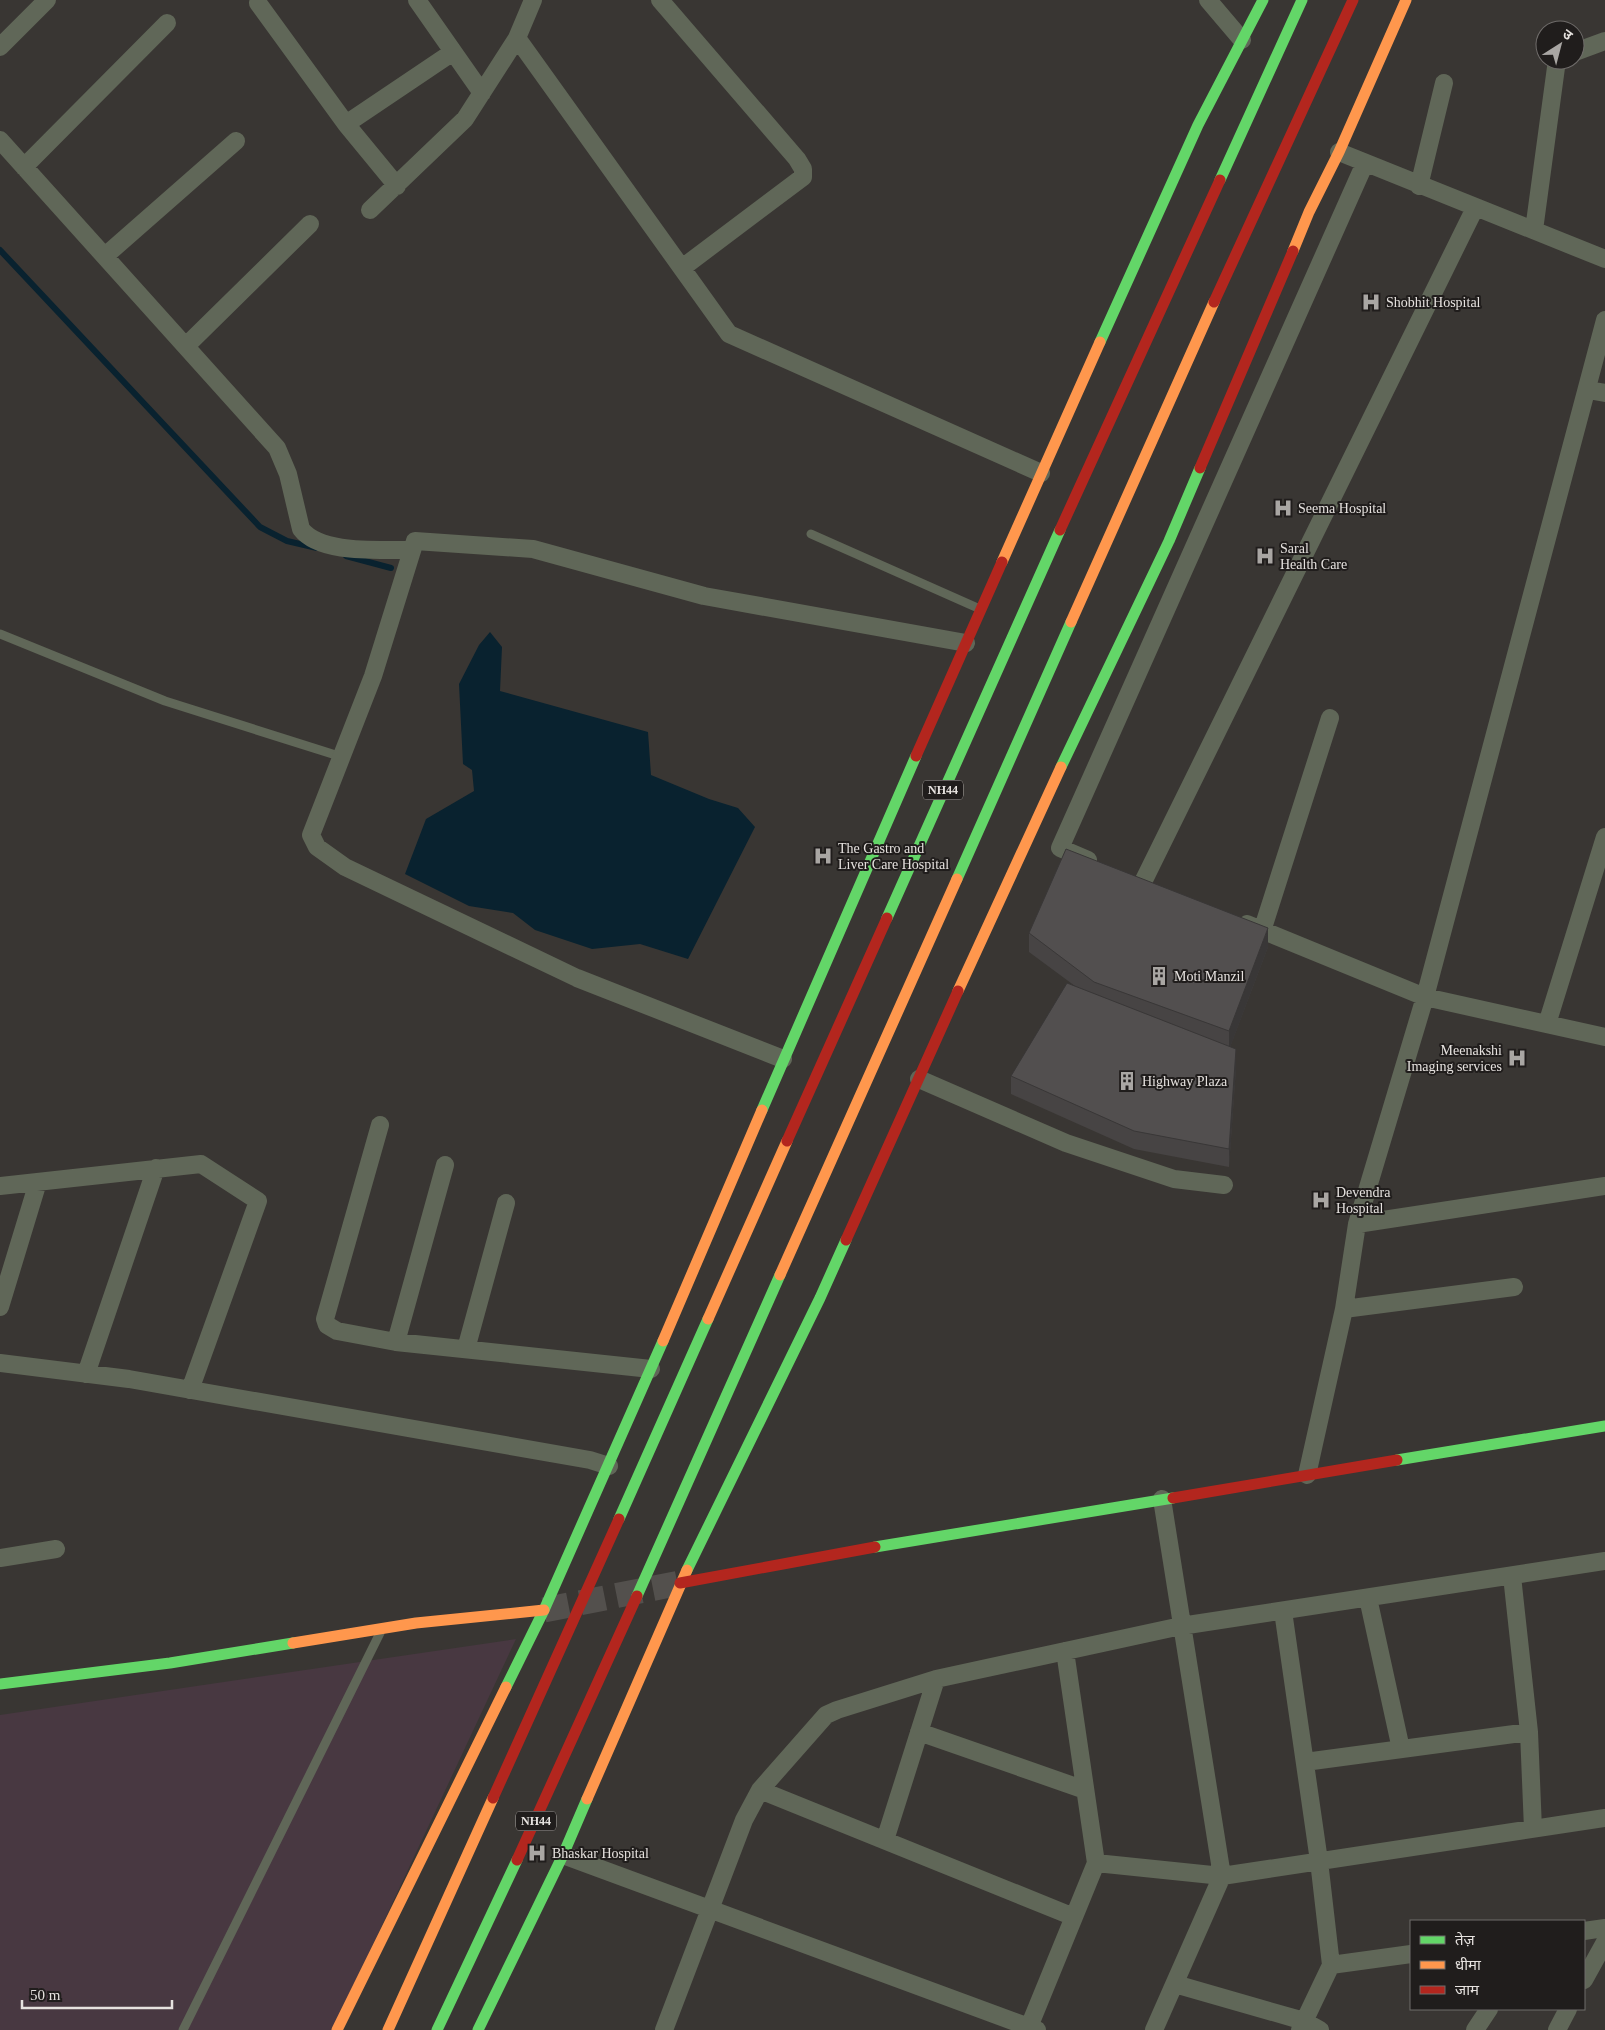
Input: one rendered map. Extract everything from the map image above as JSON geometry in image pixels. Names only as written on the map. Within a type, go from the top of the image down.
[{"type":"main road","points":[[336,2030],[544,1610],[610,1466],[784,1060],[1041,473],[1194,134],[1263,0]]},
{"type":"main road","name":"NH44","points":[[388,2030],[590,1583],[1052,545],[1302,0]]},
{"type":"main road","name":"NH44","points":[[437,2030],[527,1841],[1223,279],[1353,0]]},
{"type":"main road","points":[[478,2030],[563,1855],[680,1583],[820,1298],[1028,835],[1169,541],[1309,212],[1339,152],[1406,0]]},
{"type":"main road","points":[[680,1583],[844,1552],[1605,1426]]},
{"type":"main road","points":[[0,1684],[170,1663],[416,1623],[544,1610]]},
{"type":"street","points":[[0,47],[47,0]]},
{"type":"street","points":[[417,0],[482,93]]},
{"type":"street","points":[[370,210],[465,119],[517,38],[533,0]]},
{"type":"street","points":[[660,0],[797,159],[803,169],[804,176],[682,268]]},
{"type":"street","points":[[1208,0],[1242,40]]},
{"type":"street","points":[[258,3],[346,124],[396,186]]},
{"type":"street","points":[[24,167],[167,23]]},
{"type":"street","points":[[517,38],[729,334],[1041,473]]},
{"type":"street","points":[[1585,48],[1605,41]]},
{"type":"street","points":[[346,124],[453,52]]},
{"type":"street","points":[[1534,230],[1556,70]]},
{"type":"street","points":[[1419,186],[1444,83]]},
{"type":"street","points":[[0,140],[277,448],[288,474],[301,530],[306,536],[329,547],[412,550]]},
{"type":"street","points":[[104,256],[236,141]]},
{"type":"street","points":[[1339,152],[1419,186],[1605,258]]},
{"type":"street","points":[[1102,865],[1060,848],[1365,163]]},
{"type":"street","points":[[1144,882],[1475,208]]},
{"type":"street","points":[[186,346],[310,224]]},
{"type":"street","points":[[1307,1475],[1344,1309],[1358,1224],[1425,997],[1494,736],[1596,391],[1605,320]]},
{"type":"street","points":[[784,1060],[577,978],[344,867],[317,847],[311,835],[373,676],[415,541],[533,549],[704,596],[966,643]]},
{"type":"street","points":[[1262,931],[1330,718]]},
{"type":"street","points":[[1547,1024],[1605,837]]},
{"type":"street","points":[[1127,875],[1162,890]]},
{"type":"street","points":[[1235,920],[1425,997],[1605,1037]]},
{"type":"street","points":[[919,1079],[1066,1143],[1174,1180],[1224,1184]]},
{"type":"street","points":[[380,1125],[325,1319],[327,1325],[338,1331],[396,1342],[652,1369]]},
{"type":"street","points":[[0,1186],[201,1164],[258,1201],[190,1390]]},
{"type":"street","points":[[396,1342],[445,1165]]},
{"type":"street","points":[[86,1374],[156,1168]]},
{"type":"street","points":[[0,1307],[38,1182]]},
{"type":"street","points":[[1358,1224],[1605,1186]]},
{"type":"street","points":[[466,1349],[506,1203]]},
{"type":"street","points":[[1344,1309],[1514,1287]]},
{"type":"street","points":[[0,1363],[129,1378],[590,1460],[610,1466]]},
{"type":"street","points":[[1154,2030],[1222,1876],[1162,1499]]},
{"type":"street","points":[[0,1558],[56,1549]]},
{"type":"street","points":[[664,2030],[744,1820],[760,1790],[826,1715],[936,1679],[1181,1626],[1605,1561]]},
{"type":"street","points":[[1512,1576],[1529,1732],[1534,1829]]},
{"type":"street","points":[[1368,1598],[1401,1749]]},
{"type":"street","points":[[1283,1611],[1320,1862],[1330,1965],[1302,2026]]},
{"type":"street","points":[[563,1855],[1033,2028],[1096,1863],[1065,1651]]},
{"type":"street","points":[[885,1840],[936,1679]]},
{"type":"street","points":[[919,1732],[1085,1790]]},
{"type":"street","points":[[1305,1762],[1529,1732]]},
{"type":"street","points":[[760,1790],[1074,1917]]},
{"type":"street","points":[[1096,1863],[1222,1876],[1605,1818]]},
{"type":"street","points":[[1585,1931],[1605,1928]]},
{"type":"street","points":[[1585,1978],[1605,1942]]},
{"type":"street","points":[[1330,1965],[1410,1954]]},
{"type":"street","points":[[1175,1984],[1302,2026],[1320,2030]]},
{"type":"street","points":[[1475,2030],[1488,2010]]},
{"type":"street","points":[[1556,2030],[1567,2010]]},
{"type":"lane","points":[[811,534],[981,609]]},
{"type":"lane","points":[[0,634],[165,701],[342,757]]},
{"type":"lane","points":[[183,2030],[382,1628]]},
{"type":"shaded area","points":[[516,1639],[333,2030],[0,2030],[0,1715]]},
{"type":"water","points":[[490,632],[502,647],[500,691],[648,732],[651,775],[709,799],[738,808],[755,827],[688,959],[640,944],[592,949],[535,930],[513,913],[469,906],[405,874],[426,819],[474,791],[472,770],[463,764],[459,684],[479,645]]},
{"type":"building","name":"Moti Manzil","points":[[1066,849],[1268,928],[1229,1031],[1094,982],[1029,933]]},
{"type":"building","name":"Highway Plaza","points":[[1067,983],[1236,1049],[1229,1149],[1134,1131],[1011,1076]]},
{"type":"waterway","points":[[0,250],[260,527],[287,541],[317,548]]},
{"type":"waterway","points":[[346,556],[391,568]]},
{"type":"tunnel","points":[[544,1610],[680,1583]]},
{"type":"traffic: fast","points":[[1100,342],[1198,125],[1263,0]]},
{"type":"traffic: fast","points":[[1220,180],[1302,0]]},
{"type":"traffic: fast","points":[[1061,767],[1169,541],[1200,468]]},
{"type":"traffic: fast","points":[[887,918],[1060,530]]},
{"type":"traffic: fast","points":[[957,879],[1071,622]]},
{"type":"traffic: fast","points":[[762,1110],[916,756]]},
{"type":"traffic: fast","points":[[687,1570],[820,1298],[846,1240]]},
{"type":"traffic: fast","points":[[637,1596],[780,1275]]},
{"type":"traffic: fast","points":[[619,1519],[708,1319]]},
{"type":"traffic: fast","points":[[506,1687],[544,1610],[663,1341]]},
{"type":"traffic: fast","points":[[1397,1460],[1605,1426]]},
{"type":"traffic: fast","points":[[875,1547],[1173,1498]]},
{"type":"traffic: fast","points":[[0,1684],[170,1663],[293,1643]]},
{"type":"traffic: fast","points":[[478,2030],[563,1855],[587,1799]]},
{"type":"traffic: fast","points":[[437,2030],[517,1860]]},
{"type":"traffic: slow","points":[[1293,251],[1406,0]]},
{"type":"traffic: slow","points":[[1071,622],[1214,302]]},
{"type":"traffic: slow","points":[[1002,562],[1100,342]]},
{"type":"traffic: slow","points":[[958,991],[1061,767]]},
{"type":"traffic: slow","points":[[780,1275],[957,879]]},
{"type":"traffic: slow","points":[[663,1341],[762,1110]]},
{"type":"traffic: slow","points":[[708,1319],[787,1141]]},
{"type":"traffic: slow","points":[[587,1799],[687,1570]]},
{"type":"traffic: slow","points":[[293,1643],[416,1623],[544,1610]]},
{"type":"traffic: slow","points":[[337,2030],[506,1687]]},
{"type":"traffic: slow","points":[[388,2030],[493,1798]]},
{"type":"traffic: jam","points":[[1214,302],[1353,0]]},
{"type":"traffic: jam","points":[[1060,530],[1220,180]]},
{"type":"traffic: jam","points":[[1200,468],[1293,251]]},
{"type":"traffic: jam","points":[[916,756],[1002,562]]},
{"type":"traffic: jam","points":[[787,1141],[887,918]]},
{"type":"traffic: jam","points":[[846,1240],[958,991]]},
{"type":"traffic: jam","points":[[1173,1498],[1397,1460]]},
{"type":"traffic: jam","points":[[493,1798],[619,1519]]},
{"type":"traffic: jam","points":[[680,1583],[875,1547]]},
{"type":"traffic: jam","points":[[517,1860],[637,1596]]},
{"type":"place","name":"Shobhit Hospital","points":[[1371,302]]},
{"type":"place","name":"Seema Hospital","points":[[1283,508]]},
{"type":"place","name":"Saral Health Care","points":[[1265,556]]},
{"type":"place","name":"The Gastro and Liver Care Hospital","points":[[823,856]]},
{"type":"place","name":"Moti Manzil","points":[[1159,976]]},
{"type":"place","name":"Meenakshi Imaging services","points":[[1517,1058]]},
{"type":"place","name":"Highway Plaza","points":[[1127,1081]]},
{"type":"place","name":"Devendra Hospital","points":[[1321,1200]]},
{"type":"place","name":"Bhaskar Hospital","points":[[537,1853]]}]
